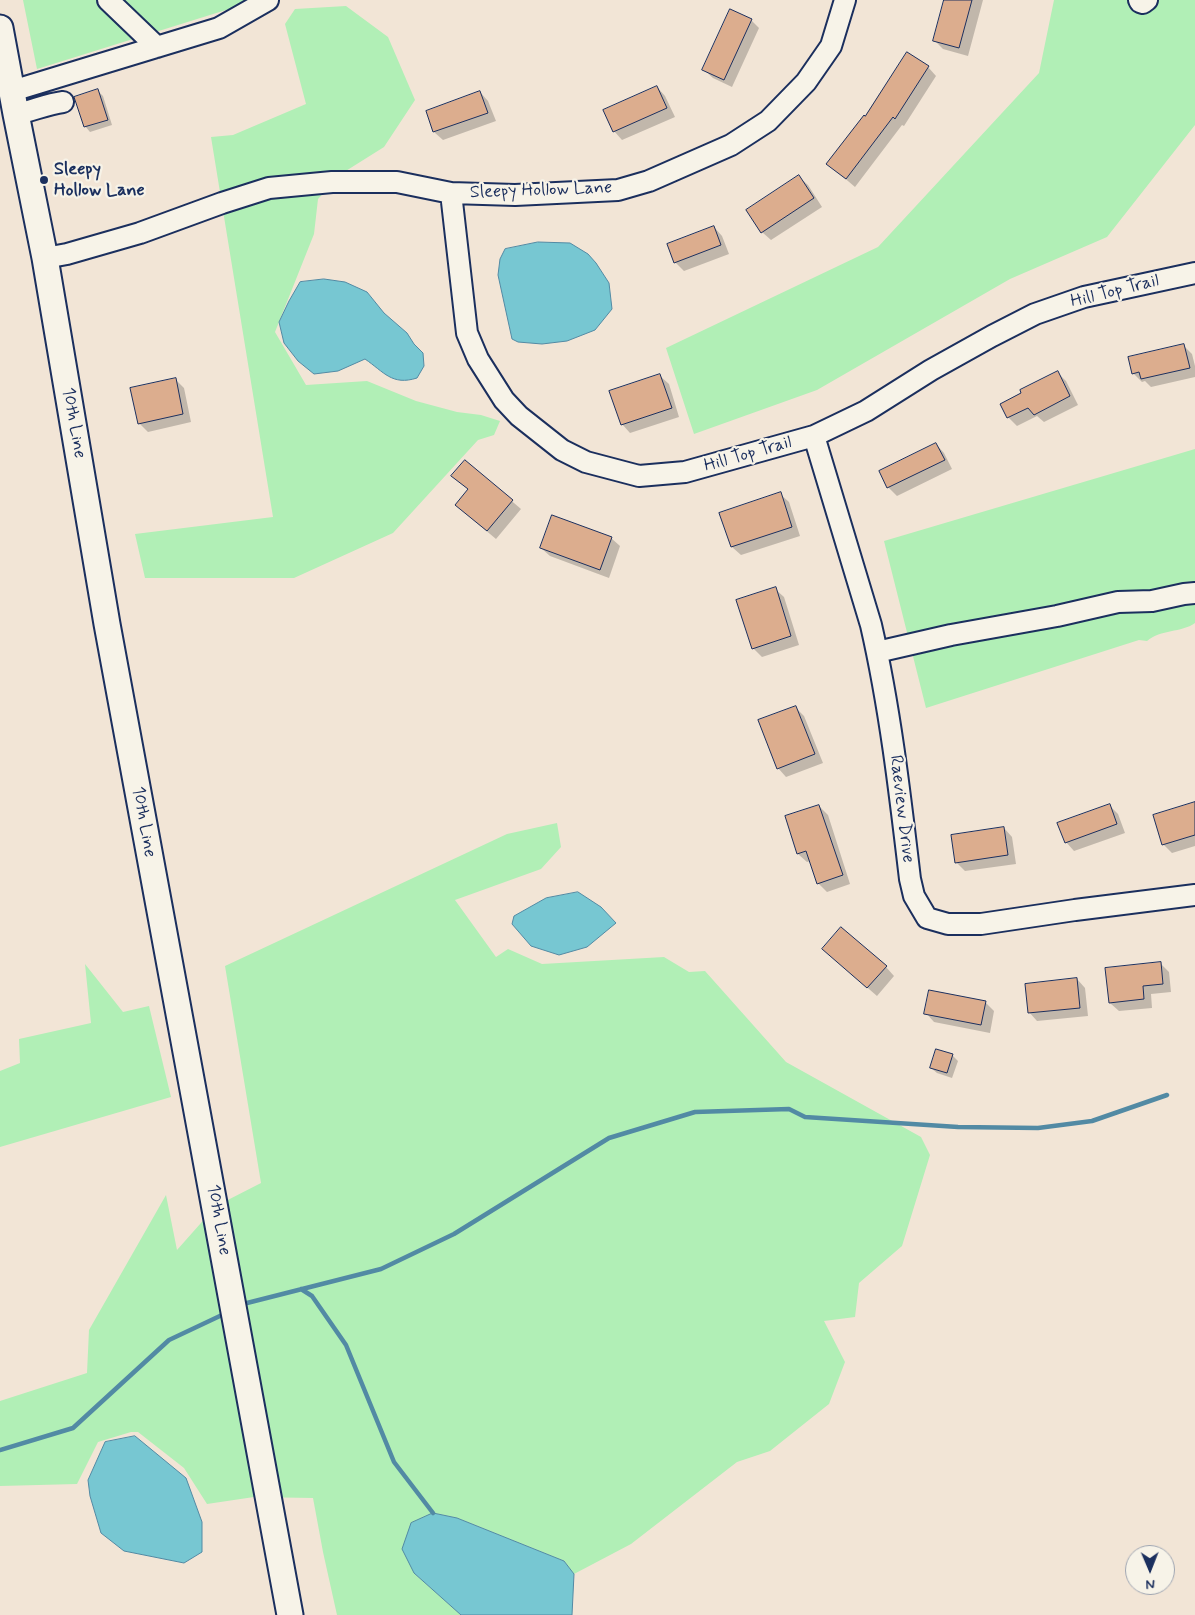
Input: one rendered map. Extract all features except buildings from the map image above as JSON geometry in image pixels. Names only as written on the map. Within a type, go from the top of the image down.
[{"type":"main road","name":"10th Line","points":[[0,28],[45,258],[107,624],[290,1615]]},
{"type":"street","points":[[108,0],[157,47]]},
{"type":"street","points":[[14,103],[157,47],[219,28],[268,0]]},
{"type":"street","name":"Sleepy Hollow Lane","points":[[45,258],[67,254],[140,233],[269,188],[332,182],[397,182],[451,193],[515,196],[618,190],[649,181],[731,145],[768,121],[806,82],[831,46],[845,0]]},
{"type":"street","points":[[1139,0],[1143,3],[1147,0]]},
{"type":"street","points":[[14,103],[36,110],[49,104],[63,102]]},
{"type":"street","name":"Hill Top Trail","points":[[451,193],[467,333],[478,359],[504,400],[519,416],[562,450],[586,462],[639,476],[685,472],[814,436],[866,411],[931,370],[1035,314],[1084,297],[1195,273]]},
{"type":"street","name":"Raeview Drive","points":[[814,436],[877,652],[890,730],[910,879],[914,896],[927,918],[948,924],[981,924],[1195,895]]},
{"type":"street","points":[[877,652],[951,635],[1057,616],[1118,602],[1152,601],[1184,594],[1195,594]]},
{"type":"green space","points":[[23,0],[258,0],[37,69]]},
{"type":"green space","points":[[1054,0],[1195,0],[1195,125],[1107,237],[1010,279],[817,390],[694,434],[666,348],[878,247],[1039,73]]},
{"type":"green space","points":[[346,6],[388,37],[415,100],[384,147],[341,174],[318,199],[314,234],[275,332],[306,385],[367,381],[416,401],[500,421],[494,435],[478,440],[393,533],[294,578],[145,578],[135,534],[273,517],[211,137],[233,135],[306,104],[285,24],[295,9]]},
{"type":"green space","points":[[1195,449],[1195,623],[1158,635],[1147,641],[1139,640],[926,708],[884,541]]},
{"type":"green space","points":[[557,823],[561,847],[541,869],[455,900],[496,957],[508,949],[542,964],[664,957],[689,972],[705,971],[786,1062],[921,1137],[930,1155],[902,1246],[859,1283],[855,1317],[824,1321],[845,1362],[829,1404],[770,1451],[737,1462],[631,1544],[574,1574],[564,1561],[457,1518],[433,1513],[414,1573],[461,1615],[337,1615],[313,1498],[254,1497],[207,1504],[184,1468],[138,1432],[131,1432],[98,1442],[77,1484],[0,1486],[0,1401],[87,1373],[89,1330],[166,1195],[177,1250],[216,1206],[261,1183],[225,966],[507,834]]},
{"type":"green space","points":[[85,964],[123,1012],[149,1006],[171,1097],[0,1147],[0,1071],[20,1063],[19,1039],[91,1023]]},
{"type":"water","points":[[538,242],[570,243],[588,254],[609,283],[612,309],[595,330],[567,341],[542,344],[518,342],[512,339],[498,275],[500,259],[505,249]]},
{"type":"water","points":[[324,279],[345,282],[367,292],[384,313],[407,333],[423,353],[424,366],[417,378],[408,380],[395,379],[383,373],[365,359],[338,371],[314,374],[298,361],[284,343],[279,322],[300,282]]},
{"type":"water","points":[[578,892],[601,907],[616,923],[587,947],[559,955],[531,946],[512,924],[514,916],[546,898]]},
{"type":"water","points":[[135,1436],[186,1478],[202,1522],[202,1552],[184,1563],[124,1551],[101,1533],[90,1496],[88,1480],[105,1442]]},
{"type":"water","points":[[433,1513],[457,1518],[564,1561],[574,1574],[572,1615],[461,1615],[414,1573],[402,1549],[411,1523]]},
{"type":"waterway","points":[[247,1303],[381,1269],[454,1234],[609,1138],[695,1112],[789,1109],[805,1117],[958,1127],[1038,1128],[1092,1121],[1167,1095]]},
{"type":"waterway","points":[[301,1289],[312,1296],[346,1345],[394,1462],[433,1513]]},
{"type":"waterway","points":[[0,1450],[73,1428],[169,1340],[222,1315]]},
{"type":"place","name":"Sleepy Hollow Lane","points":[[44,180]]}]
